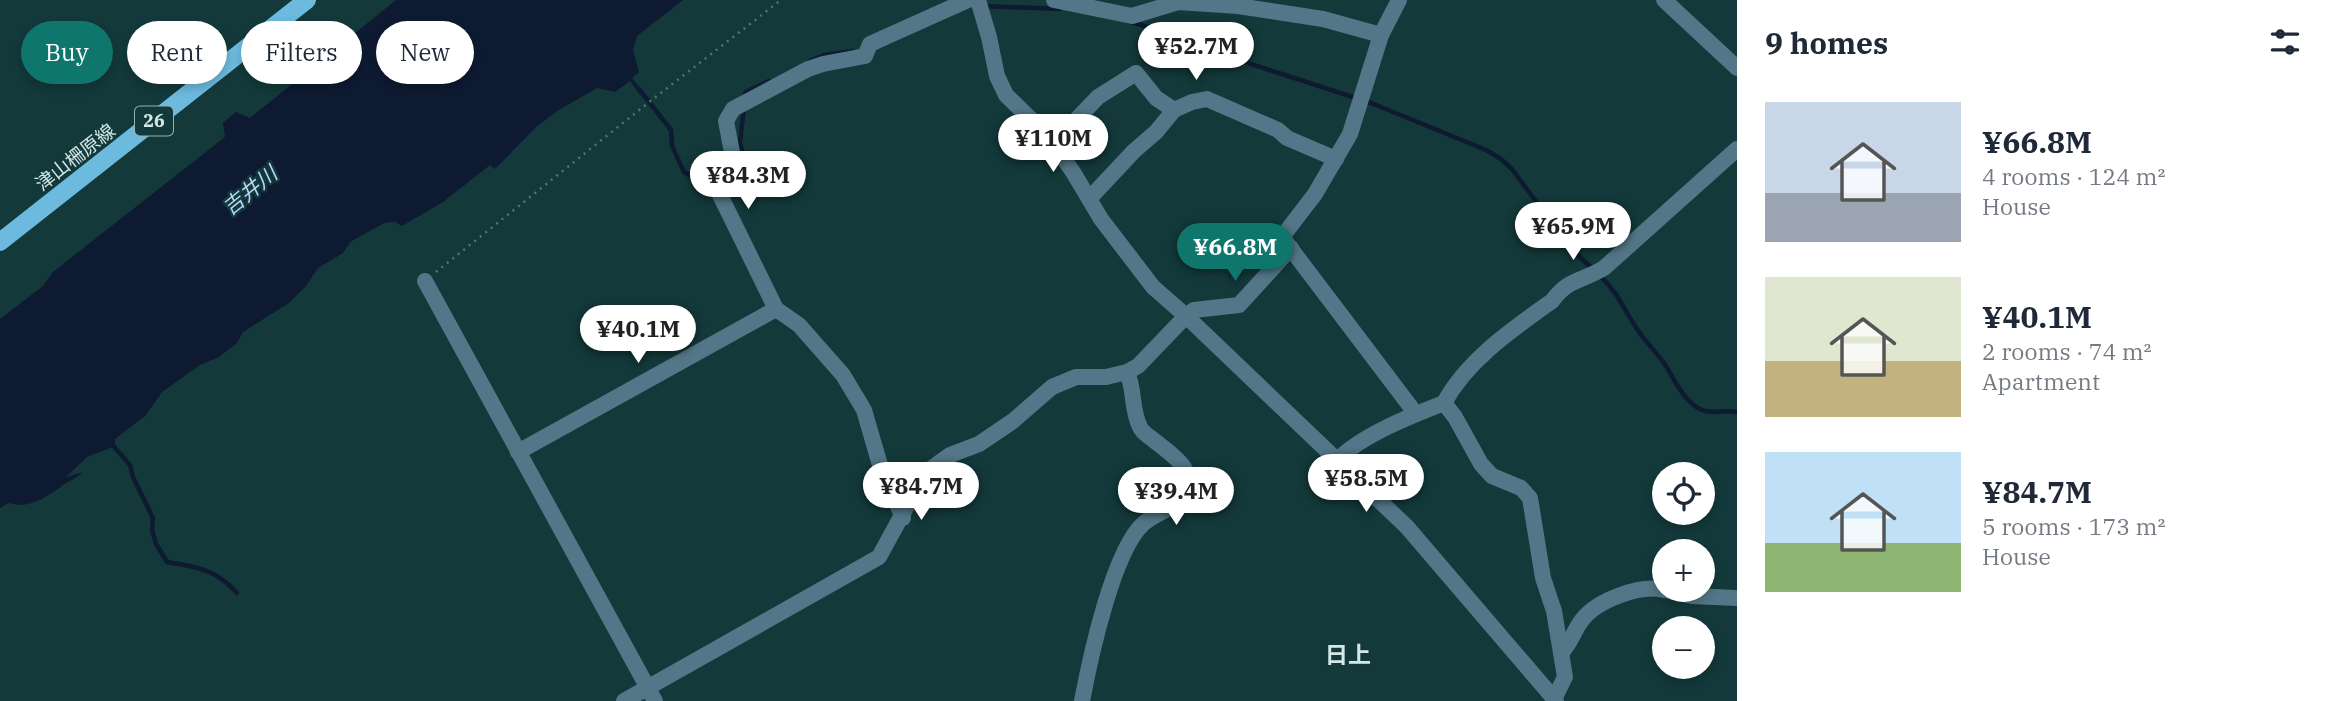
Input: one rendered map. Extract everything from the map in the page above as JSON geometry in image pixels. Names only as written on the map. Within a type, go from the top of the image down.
[{"type":"main road","name":"津山柵原線","points":[[0,242],[307,0]]},
{"type":"street","points":[[902,518],[880,466],[864,410],[843,375],[799,325],[776,309],[720,195],[719,179],[734,163],[726,121],[733,110],[808,69],[865,56],[870,44],[968,0]]},
{"type":"street","points":[[978,0],[997,76],[1006,95],[1048,136],[1101,219],[1153,287],[1407,527],[1555,700],[1565,677],[1554,611],[1543,578],[1530,498],[1521,488],[1492,476],[1481,464],[1455,417],[1444,403]]},
{"type":"street","points":[[1054,0],[1132,16],[1178,2],[1238,6],[1323,19],[1381,35]]},
{"type":"street","points":[[1399,0],[1381,35],[1350,134],[1315,194],[1282,237],[1416,414]]},
{"type":"street","points":[[1664,0],[1737,68]]},
{"type":"street","points":[[1054,144],[1098,97],[1136,72],[1156,98],[1174,110]]},
{"type":"street","points":[[1089,199],[1134,151],[1156,132],[1174,110],[1207,99],[1336,159]]},
{"type":"street","points":[[1337,461],[1346,451],[1416,414],[1444,403],[1453,386],[1470,367],[1552,301],[1560,290],[1572,281],[1591,276],[1604,268],[1737,149]]},
{"type":"street","points":[[624,701],[651,694],[879,557],[925,473],[950,455],[979,444],[1013,421],[1052,387],[1076,377],[1106,377],[1128,372],[1138,366],[1194,310],[1239,304],[1291,248]]},
{"type":"street","points":[[425,281],[651,694]]},
{"type":"street","points":[[518,452],[776,309]]},
{"type":"street","points":[[1082,701],[1091,653],[1110,591],[1129,544],[1144,524],[1187,499],[1191,486],[1189,474],[1183,466],[1140,429],[1128,372]]},
{"type":"street","points":[[1561,653],[1570,644],[1581,621],[1591,610],[1615,597],[1652,589]]},
{"type":"street","points":[[1715,597],[1737,598]]},
{"type":"path","points":[[425,281],[642,107],[781,0]]},
{"type":"water","name":"吉井川","points":[[396,0],[683,0],[637,36],[633,50],[639,72],[632,78],[644,93],[640,95],[630,81],[615,92],[597,88],[557,111],[536,127],[495,169],[490,165],[443,202],[402,226],[395,222],[384,223],[350,242],[343,253],[318,268],[306,286],[289,303],[243,332],[237,343],[219,357],[200,365],[162,392],[146,415],[115,439],[115,446],[87,457],[65,478],[82,472],[77,477],[35,502],[22,505],[9,503],[0,508],[0,319],[43,286],[53,272],[225,137],[223,123],[236,112],[250,118],[292,84],[362,84],[362,27]]},
{"type":"waterway","points":[[982,6],[1060,9]]},
{"type":"waterway","points":[[1131,22],[1205,44],[1254,65],[1371,103],[1486,150],[1512,169],[1572,250],[1594,270]]},
{"type":"waterway","points":[[808,62],[824,55],[853,51]]},
{"type":"waterway","points":[[742,99],[746,92],[769,81]]},
{"type":"waterway","points":[[639,89],[671,130],[672,146],[684,172],[702,183],[716,185]]},
{"type":"waterway","points":[[730,179],[745,162],[740,143],[744,107]]},
{"type":"waterway","points":[[1600,276],[1692,404],[1705,411],[1737,412]]},
{"type":"waterway","points":[[110,442],[130,465],[153,518],[152,530],[156,544],[167,562],[214,574],[237,593]]},
{"type":"district","name":"日上","points":[[1348,655]]}]
